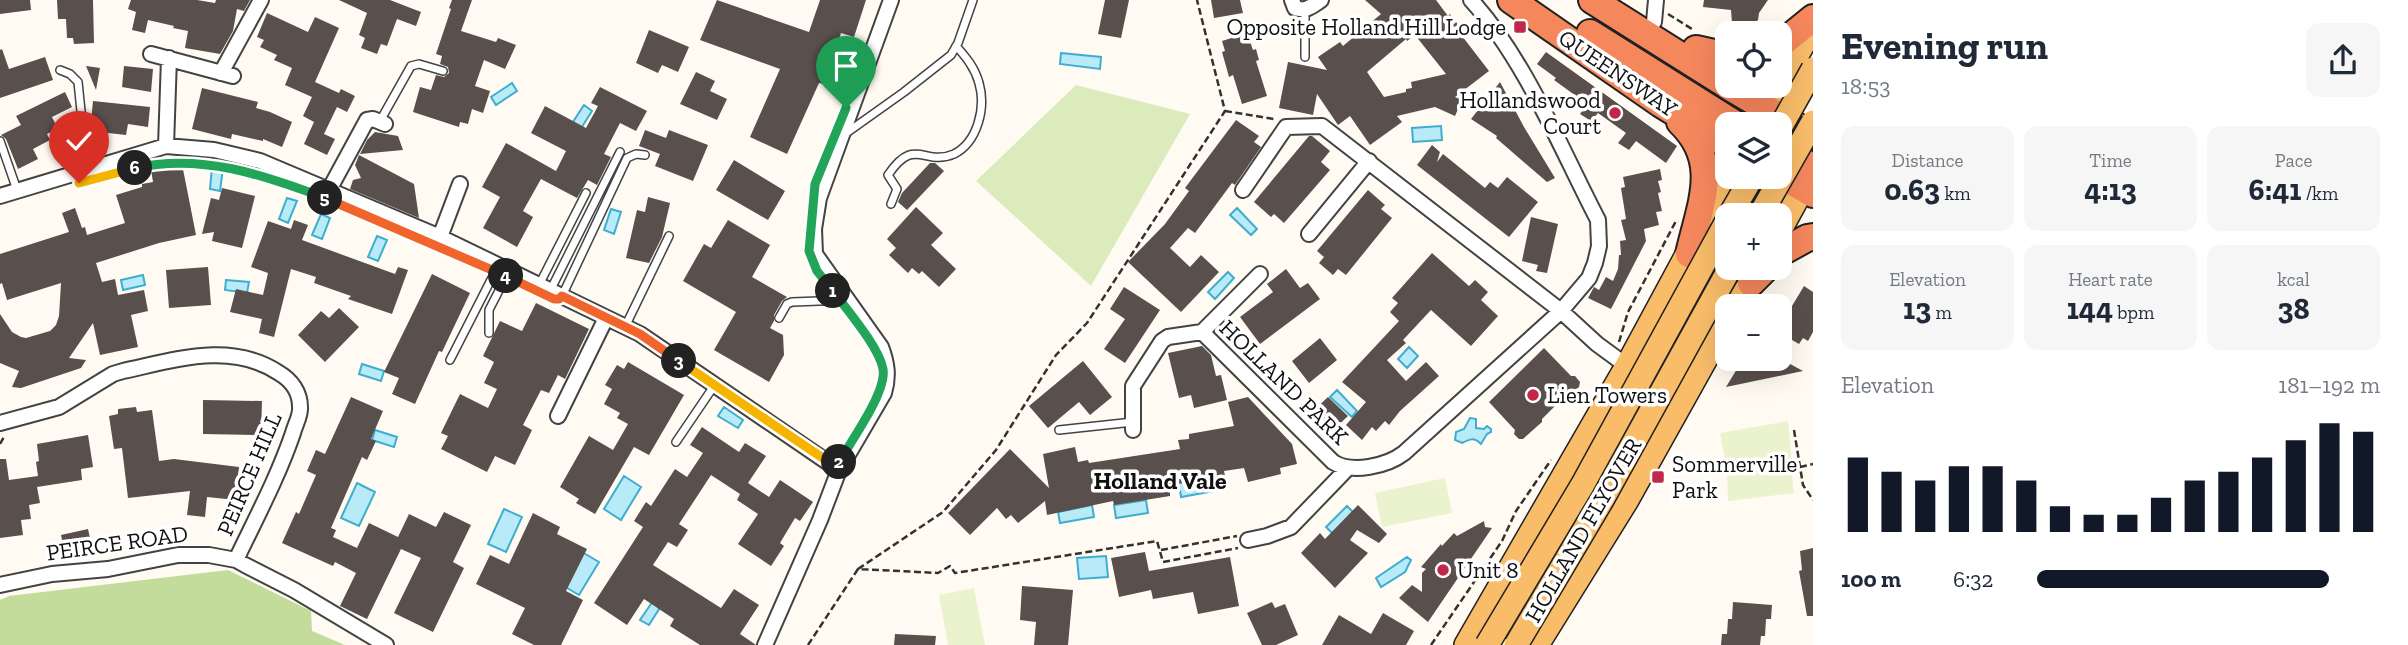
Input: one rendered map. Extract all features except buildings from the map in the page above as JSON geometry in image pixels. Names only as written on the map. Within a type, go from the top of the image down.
[{"type":"highway","name":"QUEENSWAY","points":[[1511,0],[1661,104],[1715,130]]},
{"type":"highway","points":[[1543,0],[1715,127]]},
{"type":"highway","points":[[1592,0],[1715,77]]},
{"type":"highway","points":[[1622,0],[1655,10],[1715,56]]},
{"type":"highway","points":[[1792,35],[1813,18]]},
{"type":"highway","points":[[1699,42],[1715,50]]},
{"type":"highway","points":[[1750,98],[1813,136]]},
{"type":"highway","points":[[1779,98],[1813,116]]},
{"type":"highway","points":[[1661,104],[1692,134],[1705,161],[1703,190],[1689,254]]},
{"type":"highway","points":[[1792,161],[1810,180]]},
{"type":"highway","points":[[1792,177],[1810,180]]},
{"type":"highway","points":[[1792,246],[1813,237]]},
{"type":"main road","points":[[1792,53],[1813,27]]},
{"type":"main road","points":[[1789,112],[1813,69]]},
{"type":"main road","points":[[1767,203],[1813,122]]},
{"type":"main road","points":[[1792,210],[1810,180]]},
{"type":"main road","points":[[1466,645],[1619,360],[1689,254],[1723,189]]},
{"type":"main road","name":"HOLLAND FLYOVER","points":[[1487,645],[1583,484],[1715,243]]},
{"type":"main road","name":"HOLLAND FLYOVER","points":[[1516,645],[1602,500],[1747,280]]},
{"type":"main road","points":[[1537,645],[1627,500],[1715,342]]},
{"type":"street","points":[[151,54],[227,74],[261,0]]},
{"type":"street","points":[[765,645],[839,470],[884,393],[888,380],[881,347],[815,254],[814,229],[819,198],[839,138],[873,54],[891,0]]},
{"type":"street","points":[[1292,0],[1296,8],[1305,10],[1321,0]]},
{"type":"street","name":"HOLLAND PARK","points":[[1244,538],[1266,536],[1286,530],[1296,523],[1347,469],[1390,462],[1397,458],[1562,311],[1589,278],[1599,246],[1598,220],[1520,69],[1499,34],[1471,0]]},
{"type":"street","points":[[166,146],[169,58]]},
{"type":"street","points":[[329,190],[367,120],[383,123]]},
{"type":"street","points":[[1243,190],[1282,131],[1291,126],[1322,126],[1562,311],[1619,360]]},
{"type":"street","points":[[0,196],[166,146],[192,147],[260,161],[440,237],[640,334],[839,470]]},
{"type":"street","points":[[1309,234],[1368,162]]},
{"type":"street","points":[[440,237],[460,184]]},
{"type":"street","points":[[1202,332],[1260,274]]},
{"type":"street","points":[[558,416],[606,318]]},
{"type":"street","name":"HOLLAND PARK","points":[[1133,426],[1132,386],[1162,341],[1168,337],[1202,332],[1334,462],[1347,469]]},
{"type":"street","name":"PEIRCE HILL","points":[[4,426],[59,407],[123,371],[202,355],[240,356],[269,366],[289,379],[298,394],[301,410],[286,451],[236,561]]},
{"type":"street","name":"PEIRCE ROAD","points":[[0,585],[52,574],[108,569],[178,555],[209,555],[236,561],[294,590],[386,645]]},
{"type":"lane","points":[[839,138],[951,55],[973,0]]},
{"type":"lane","points":[[1305,10],[1305,57]]},
{"type":"lane","points":[[891,204],[897,189],[888,175],[906,156],[914,153],[951,155],[964,148],[976,130],[981,95],[979,82],[968,59],[956,46]]},
{"type":"lane","points":[[383,123],[411,66],[419,64],[443,71]]},
{"type":"lane","points":[[60,70],[78,82],[87,169]]},
{"type":"lane","points":[[0,141],[17,190]]},
{"type":"lane","points":[[550,291],[620,152]]},
{"type":"lane","points":[[550,291],[627,158],[636,154],[645,155]]},
{"type":"lane","points":[[550,291],[586,192]]},
{"type":"lane","points":[[625,327],[669,236]]},
{"type":"lane","points":[[489,333],[489,310],[504,268]]},
{"type":"lane","points":[[450,359],[504,268]]},
{"type":"lane","points":[[779,318],[787,304],[792,302],[846,300]]},
{"type":"lane","points":[[676,442],[715,385]]},
{"type":"lane","points":[[1059,430],[1133,426]]},
{"type":"path","points":[[808,645],[858,569],[943,512],[996,450],[1056,355],[1087,323],[1225,111],[1197,0]]},
{"type":"path","points":[[1655,10],[1667,13],[1699,42]]},
{"type":"path","points":[[159,163],[225,166]]},
{"type":"path","points":[[1619,360],[1619,342],[1628,312],[1679,215]]},
{"type":"path","points":[[0,444],[4,426]]},
{"type":"path","points":[[1794,430],[1802,485],[1813,500]]},
{"type":"path","points":[[1431,645],[1502,541],[1531,485],[1555,455]]},
{"type":"path","points":[[1800,467],[1813,464]]},
{"type":"path","points":[[1160,551],[1244,538]]},
{"type":"path","points":[[858,569],[938,573],[950,566],[955,573],[1157,541],[1161,556]]},
{"type":"green space","points":[[1076,85],[1190,114],[1091,286],[976,181]]},
{"type":"green space","points":[[1788,421],[1792,462],[1738,469],[1791,467],[1794,493],[1728,501],[1727,470],[1720,433]]},
{"type":"green space","points":[[1445,478],[1452,513],[1382,527],[1375,493]]},
{"type":"green space","points":[[228,570],[311,611],[312,631],[345,645],[0,645],[0,600],[9,596]]},
{"type":"green space","points":[[974,588],[985,645],[948,645],[939,595]]},
{"type":"water","points":[[1061,53],[1101,57],[1100,69],[1060,64]]},
{"type":"water","points":[[512,83],[517,91],[496,105],[491,97]]},
{"type":"water","points":[[584,105],[592,111],[580,130],[571,125]]},
{"type":"water","points":[[1441,126],[1442,140],[1413,142],[1412,128]]},
{"type":"water","points":[[212,167],[223,168],[220,191],[210,189]]},
{"type":"water","points":[[287,198],[297,201],[288,223],[279,219]]},
{"type":"water","points":[[1237,208],[1257,229],[1251,235],[1230,215]]},
{"type":"water","points":[[611,209],[621,212],[614,234],[604,230]]},
{"type":"water","points":[[321,214],[330,218],[322,239],[312,235]]},
{"type":"water","points":[[377,236],[387,240],[378,261],[368,257]]},
{"type":"water","points":[[1228,272],[1234,278],[1215,299],[1208,292]]},
{"type":"water","points":[[143,275],[145,285],[123,290],[121,280]]},
{"type":"water","points":[[226,280],[249,282],[247,293],[225,290]]},
{"type":"water","points":[[1409,347],[1418,356],[1407,368],[1398,359]]},
{"type":"water","points":[[362,364],[384,371],[381,381],[359,374]]},
{"type":"water","points":[[1337,390],[1357,411],[1352,417],[1330,397]]},
{"type":"water","points":[[724,407],[743,420],[738,428],[718,416]]},
{"type":"water","points":[[1470,418],[1476,419],[1476,428],[1484,429],[1487,426],[1491,429],[1481,444],[1474,440],[1462,443],[1455,440],[1456,432],[1464,429]]},
{"type":"water","points":[[375,430],[397,437],[394,447],[372,440]]},
{"type":"water","points":[[624,476],[641,487],[621,520],[604,509]]},
{"type":"water","points":[[1217,477],[1220,490],[1181,497],[1179,483]]},
{"type":"water","points":[[357,483],[375,492],[359,526],[341,518]]},
{"type":"water","points":[[1146,500],[1148,513],[1116,518],[1114,505]]},
{"type":"water","points":[[1092,505],[1094,517],[1060,523],[1058,512]]},
{"type":"water","points":[[1347,506],[1353,512],[1333,534],[1326,527]]},
{"type":"water","points":[[504,509],[522,517],[506,552],[488,544]]},
{"type":"water","points":[[582,552],[599,562],[579,595],[562,585]]},
{"type":"water","points":[[1106,556],[1108,577],[1079,579],[1077,558]]},
{"type":"water","points":[[1407,557],[1411,560],[1405,572],[1381,587],[1376,578]]},
{"type":"water","points":[[653,601],[661,606],[649,625],[640,620]]},
{"type":"place","name":"Opposite Holland Hill Lodge","points":[[1520,27]]},
{"type":"place","name":"Hollandswood Court","points":[[1615,113]]},
{"type":"place","name":"Lien Towers","points":[[1533,395]]},
{"type":"place","name":"Sommerville Park","points":[[1658,477]]},
{"type":"place","name":"Unit 8","points":[[1443,570]]},
{"type":"district","name":"Holland Vale","points":[[1160,481]]},
{"type":"route","points":[[79,183],[159,163],[225,166],[268,176],[328,199],[554,299],[562,296],[640,334],[836,467],[877,395],[883,369],[873,346],[817,271],[809,251],[815,184],[846,108]]}]
